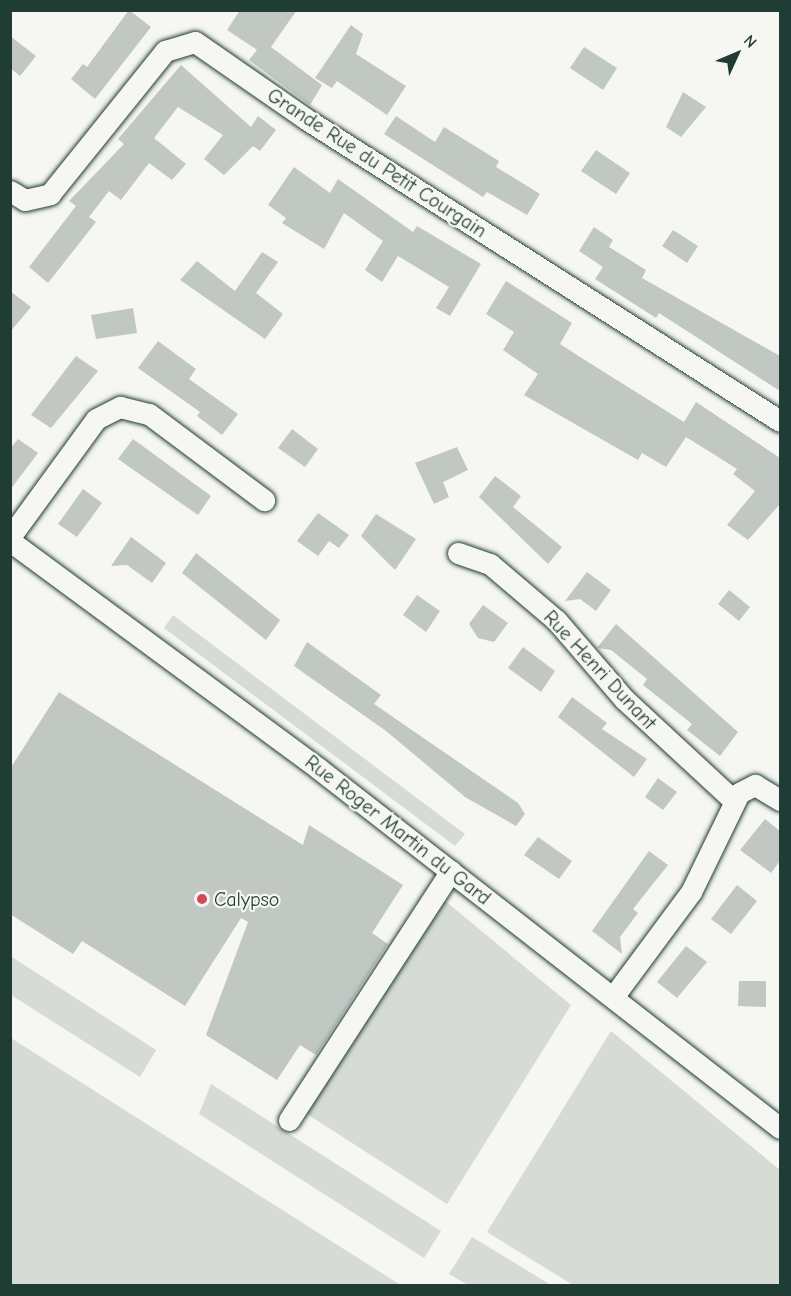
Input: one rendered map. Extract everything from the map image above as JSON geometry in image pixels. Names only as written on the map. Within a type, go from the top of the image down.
[{"type":"street","name":"Grande Rue du Petit Courgain","points":[[10,191],[25,200],[50,194],[165,51],[195,42],[306,119],[780,421]]},
{"type":"street","points":[[10,539],[96,419],[120,407],[149,414],[264,500]]},
{"type":"street","name":"Rue Roger Martin du Gard","points":[[10,539],[452,871],[780,1128]]},
{"type":"street","name":"Rue Henri Dunant","points":[[458,553],[490,564],[557,621],[624,699],[734,801]]},
{"type":"street","points":[[614,997],[692,892],[734,801],[755,785],[780,800]]},
{"type":"street","points":[[289,1120],[452,871]]},
{"type":"shaded area","points":[[173,615],[465,834],[455,846],[164,628]]},
{"type":"shaded area","points":[[444,900],[571,1005],[447,1204],[307,1114]]},
{"type":"shaded area","points":[[12,957],[156,1050],[140,1077],[11,995]]},
{"type":"shaded area","points":[[611,1031],[780,1170],[780,1285],[573,1285],[487,1232]]},
{"type":"shaded area","points":[[11,1038],[399,1284],[11,1285]]},
{"type":"shaded area","points":[[211,1084],[441,1231],[424,1258],[199,1114]]},
{"type":"shaded area","points":[[472,1237],[551,1285],[468,1285],[449,1274]]},
{"type":"building","points":[[129,10],[151,27],[95,99],[71,79],[83,64],[87,67]]},
{"type":"building","points":[[240,10],[297,10],[271,47],[322,85],[310,105],[249,60],[257,50],[227,30]]},
{"type":"building","points":[[351,25],[363,34],[356,54],[406,86],[387,115],[337,81],[332,88],[315,78]]},
{"type":"building","points":[[10,36],[36,56],[20,76],[10,68]]},
{"type":"building","points":[[584,47],[617,68],[603,90],[570,68]]},
{"type":"building","points":[[181,65],[251,127],[258,116],[276,130],[260,151],[253,146],[224,175],[204,159],[223,135],[178,107],[154,138],[186,164],[172,180],[149,163],[121,200],[109,191],[89,217],[96,222],[48,283],[29,267],[76,206],[69,201],[124,144],[118,139]]},
{"type":"building","points":[[683,92],[706,107],[681,137],[666,127]]},
{"type":"building","points":[[396,116],[435,142],[444,127],[499,161],[496,167],[540,194],[527,215],[487,192],[483,197],[384,134]]},
{"type":"building","points":[[596,150],[630,173],[616,194],[581,171]]},
{"type":"building","points":[[294,167],[330,193],[338,179],[413,232],[417,226],[481,264],[450,316],[436,308],[449,287],[398,256],[382,282],[365,270],[383,241],[344,213],[324,249],[282,223],[286,218],[268,205]]},
{"type":"building","points":[[594,227],[613,240],[609,247],[646,270],[642,278],[780,356],[780,391],[659,313],[656,318],[595,279],[603,267],[579,251]]},
{"type":"building","points":[[673,230],[698,246],[687,263],[662,246]]},
{"type":"building","points":[[262,252],[278,262],[256,293],[283,314],[265,339],[180,280],[197,261],[235,291]]},
{"type":"building","points":[[506,281],[572,323],[560,344],[684,422],[696,402],[780,458],[780,504],[748,540],[727,525],[755,491],[733,474],[737,469],[686,437],[666,467],[642,453],[638,460],[524,395],[538,374],[503,350],[514,332],[486,314]]},
{"type":"building","points":[[10,291],[31,307],[10,332]]},
{"type":"building","points":[[133,308],[137,333],[96,339],[91,315]]},
{"type":"building","points":[[158,341],[196,369],[189,379],[238,414],[222,435],[197,416],[200,412],[138,368]]},
{"type":"building","points":[[76,356],[98,371],[51,428],[31,415]]},
{"type":"building","points":[[292,429],[318,449],[305,467],[278,448]]},
{"type":"building","points":[[18,439],[38,453],[10,490],[10,449]]},
{"type":"building","points":[[133,439],[211,496],[198,515],[118,459]]},
{"type":"building","points":[[457,447],[468,470],[443,482],[449,497],[434,504],[415,463]]},
{"type":"building","points":[[495,476],[521,496],[513,507],[562,547],[548,564],[479,497]]},
{"type":"building","points":[[83,489],[102,503],[77,537],[58,524]]},
{"type":"building","points":[[318,513],[349,535],[339,548],[329,541],[318,556],[297,541]]},
{"type":"building","points":[[376,514],[416,539],[395,570],[361,536]]},
{"type":"building","points":[[131,537],[166,563],[152,583],[127,565],[111,566]]},
{"type":"building","points":[[196,553],[280,620],[266,640],[182,573]]},
{"type":"building","points":[[587,572],[611,590],[596,611],[580,599],[565,601]]},
{"type":"building","points":[[729,590],[750,607],[739,621],[718,604]]},
{"type":"building","points":[[417,595],[440,611],[426,632],[403,615]]},
{"type":"building","points":[[483,605],[508,623],[494,642],[478,638],[469,624]]},
{"type":"building","points":[[616,624],[738,732],[720,756],[687,730],[692,724],[643,685],[647,679],[611,650],[597,648]]},
{"type":"building","points":[[307,642],[381,695],[374,704],[518,803],[525,814],[516,826],[465,797],[386,731],[294,666]]},
{"type":"building","points":[[523,647],[555,671],[541,692],[508,668]]},
{"type":"building","name":"Calypso","points":[[59,692],[303,845],[309,825],[403,885],[372,933],[388,944],[316,1055],[300,1045],[277,1080],[206,1035],[248,922],[241,918],[185,1006],[82,941],[73,954],[10,914],[10,769]]},
{"type":"building","points":[[572,697],[607,723],[602,729],[647,759],[634,777],[558,717]]},
{"type":"building","points":[[658,778],[677,792],[663,810],[645,797]]},
{"type":"building","points":[[765,819],[780,831],[780,861],[771,873],[740,850]]},
{"type":"building","points":[[538,837],[572,861],[559,879],[524,855]]},
{"type":"building","points":[[649,851],[668,865],[633,909],[638,913],[620,937],[622,954],[592,931]]},
{"type":"building","points":[[737,885],[757,901],[731,934],[711,919]]},
{"type":"building","points":[[686,946],[707,962],[677,998],[657,982]]},
{"type":"building","points":[[739,981],[766,981],[766,1007],[738,1006]]},
{"type":"place","name":"Calypso","points":[[202,899]]}]
